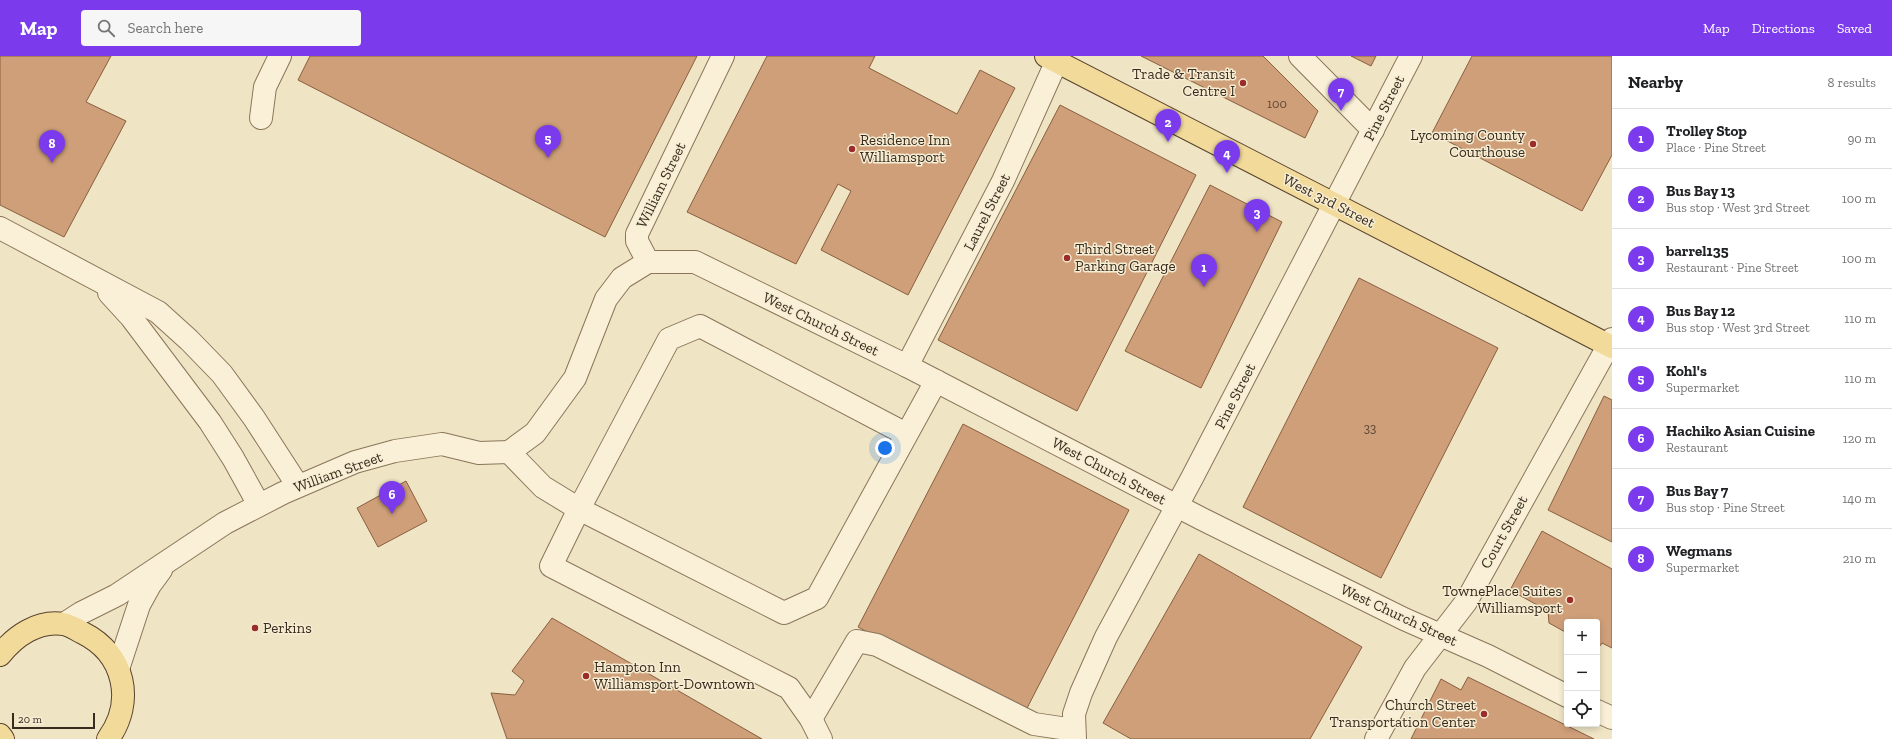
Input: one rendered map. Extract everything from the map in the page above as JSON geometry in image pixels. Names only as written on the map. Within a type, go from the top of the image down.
[{"type":"main road","name":"West 3rd Street","points":[[1054,58],[1334,204],[1611,344]]},
{"type":"main road","points":[[4,645],[26,631],[45,625],[64,624],[89,636],[101,644],[111,656],[118,669],[123,686],[123,729],[108,739]]},
{"type":"main road","points":[[0,735],[3,739]]},
{"type":"street","points":[[261,118],[265,86],[280,56]]},
{"type":"street","name":"William Street","points":[[648,262],[637,241],[637,234],[723,56]]},
{"type":"street","points":[[1300,56],[1372,130]]},
{"type":"street","name":"Pine Street","points":[[1074,734],[1074,714],[1081,693],[1106,637],[1177,507],[1411,56]]},
{"type":"street","name":"Laurel Street","points":[[907,366],[1003,181],[1054,58]]},
{"type":"street","points":[[0,228],[158,312],[189,340],[226,381],[254,418],[298,486]]},
{"type":"street","points":[[648,262],[622,278],[606,299],[575,378],[535,433],[509,452],[544,487],[579,509],[784,613],[817,598],[936,380]]},
{"type":"street","name":"West Church Street","points":[[648,262],[695,262],[936,380],[1177,507],[1440,636],[1488,656],[1564,694]]},
{"type":"street","points":[[87,275],[106,289],[131,317],[210,422],[233,458],[259,505]]},
{"type":"street","points":[[821,739],[811,719],[789,688],[550,566],[669,339],[700,326],[906,434]]},
{"type":"street","name":"Court Street","points":[[1376,739],[1415,668],[1466,602],[1558,433],[1611,344]]},
{"type":"street","name":"William Street","points":[[64,624],[81,613],[117,595],[225,523],[298,486],[355,462],[395,451],[442,444],[479,453],[509,452]]},
{"type":"street","name":"William Street","points":[[118,669],[139,605],[150,585],[169,560]]},
{"type":"street","points":[[811,719],[857,640],[877,645],[1034,724],[1074,734]]},
{"type":"street","points":[[1600,712],[1612,718]]},
{"type":"building","points":[[0,56],[111,56],[86,102],[126,121],[64,237],[0,205]]},
{"type":"building","points":[[310,56],[697,56],[605,237],[298,80]]},
{"type":"building","name":"Residence Inn Williamsport","points":[[767,56],[875,56],[869,68],[957,114],[980,70],[1015,88],[908,295],[821,250],[851,191],[838,184],[796,264],[687,212]]},
{"type":"building","name":"Trade & Transit Centre I","points":[[1141,56],[1263,56],[1318,111],[1305,138]]},
{"type":"building","points":[[1351,56],[1376,56],[1371,66]]},
{"type":"building","name":"Lycoming County Courthouse","points":[[1472,56],[1612,56],[1612,155],[1582,211],[1432,133]]},
{"type":"building","name":"Third Street Parking Garage","points":[[1060,105],[1196,175],[1077,411],[938,340]]},
{"type":"building","points":[[1210,185],[1282,222],[1201,388],[1125,351]]},
{"type":"building","points":[[1359,278],[1498,348],[1381,578],[1243,507]]},
{"type":"building","points":[[1604,396],[1612,400],[1612,542],[1548,510]]},
{"type":"building","points":[[963,424],[1129,510],[1024,714],[858,627]]},
{"type":"building","points":[[406,481],[427,521],[378,547],[357,508]]},
{"type":"building","name":"TownePlace Suites Williamsport","points":[[1542,531],[1612,569],[1612,648],[1602,643],[1600,646],[1600,619],[1564,619],[1564,631],[1549,623],[1548,611],[1510,590]]},
{"type":"building","points":[[1199,554],[1362,647],[1310,739],[1131,739],[1103,723]]},
{"type":"building","name":"Hampton Inn Williamsport-Downtown","points":[[552,618],[762,739],[507,739],[491,693],[515,695],[524,681],[512,671]]},
{"type":"building","name":"Church Street Transportation Center","points":[[1468,677],[1564,724],[1564,727],[1570,727],[1594,739],[1411,739],[1441,679],[1461,690]]},
{"type":"place","name":"Trade & Transit Centre I","points":[[1243,83]]},
{"type":"place","name":"Bus Bay 7","points":[[1341,111]]},
{"type":"place","name":"Bus Bay 13","points":[[1168,142]]},
{"type":"place","name":"Lycoming County Courthouse","points":[[1533,144]]},
{"type":"place","name":"Residence Inn Williamsport","points":[[852,149]]},
{"type":"place","name":"Kohl's","points":[[548,158]]},
{"type":"place","name":"Wegmans","points":[[52,163]]},
{"type":"place","name":"Bus Bay 12","points":[[1227,173]]},
{"type":"place","name":"barrel135","points":[[1257,232]]},
{"type":"place","name":"Third Street Parking Garage","points":[[1067,258]]},
{"type":"place","name":"Trolley Stop","points":[[1204,287]]},
{"type":"place","name":"Hachiko Asian Cuisine","points":[[392,514]]},
{"type":"place","name":"TownePlace Suites Williamsport","points":[[1570,600]]},
{"type":"place","name":"Perkins","points":[[255,628]]},
{"type":"place","name":"Hampton Inn Williamsport-Downtown","points":[[586,676]]},
{"type":"place","name":"Church Street Transportation Center","points":[[1484,714]]}]
